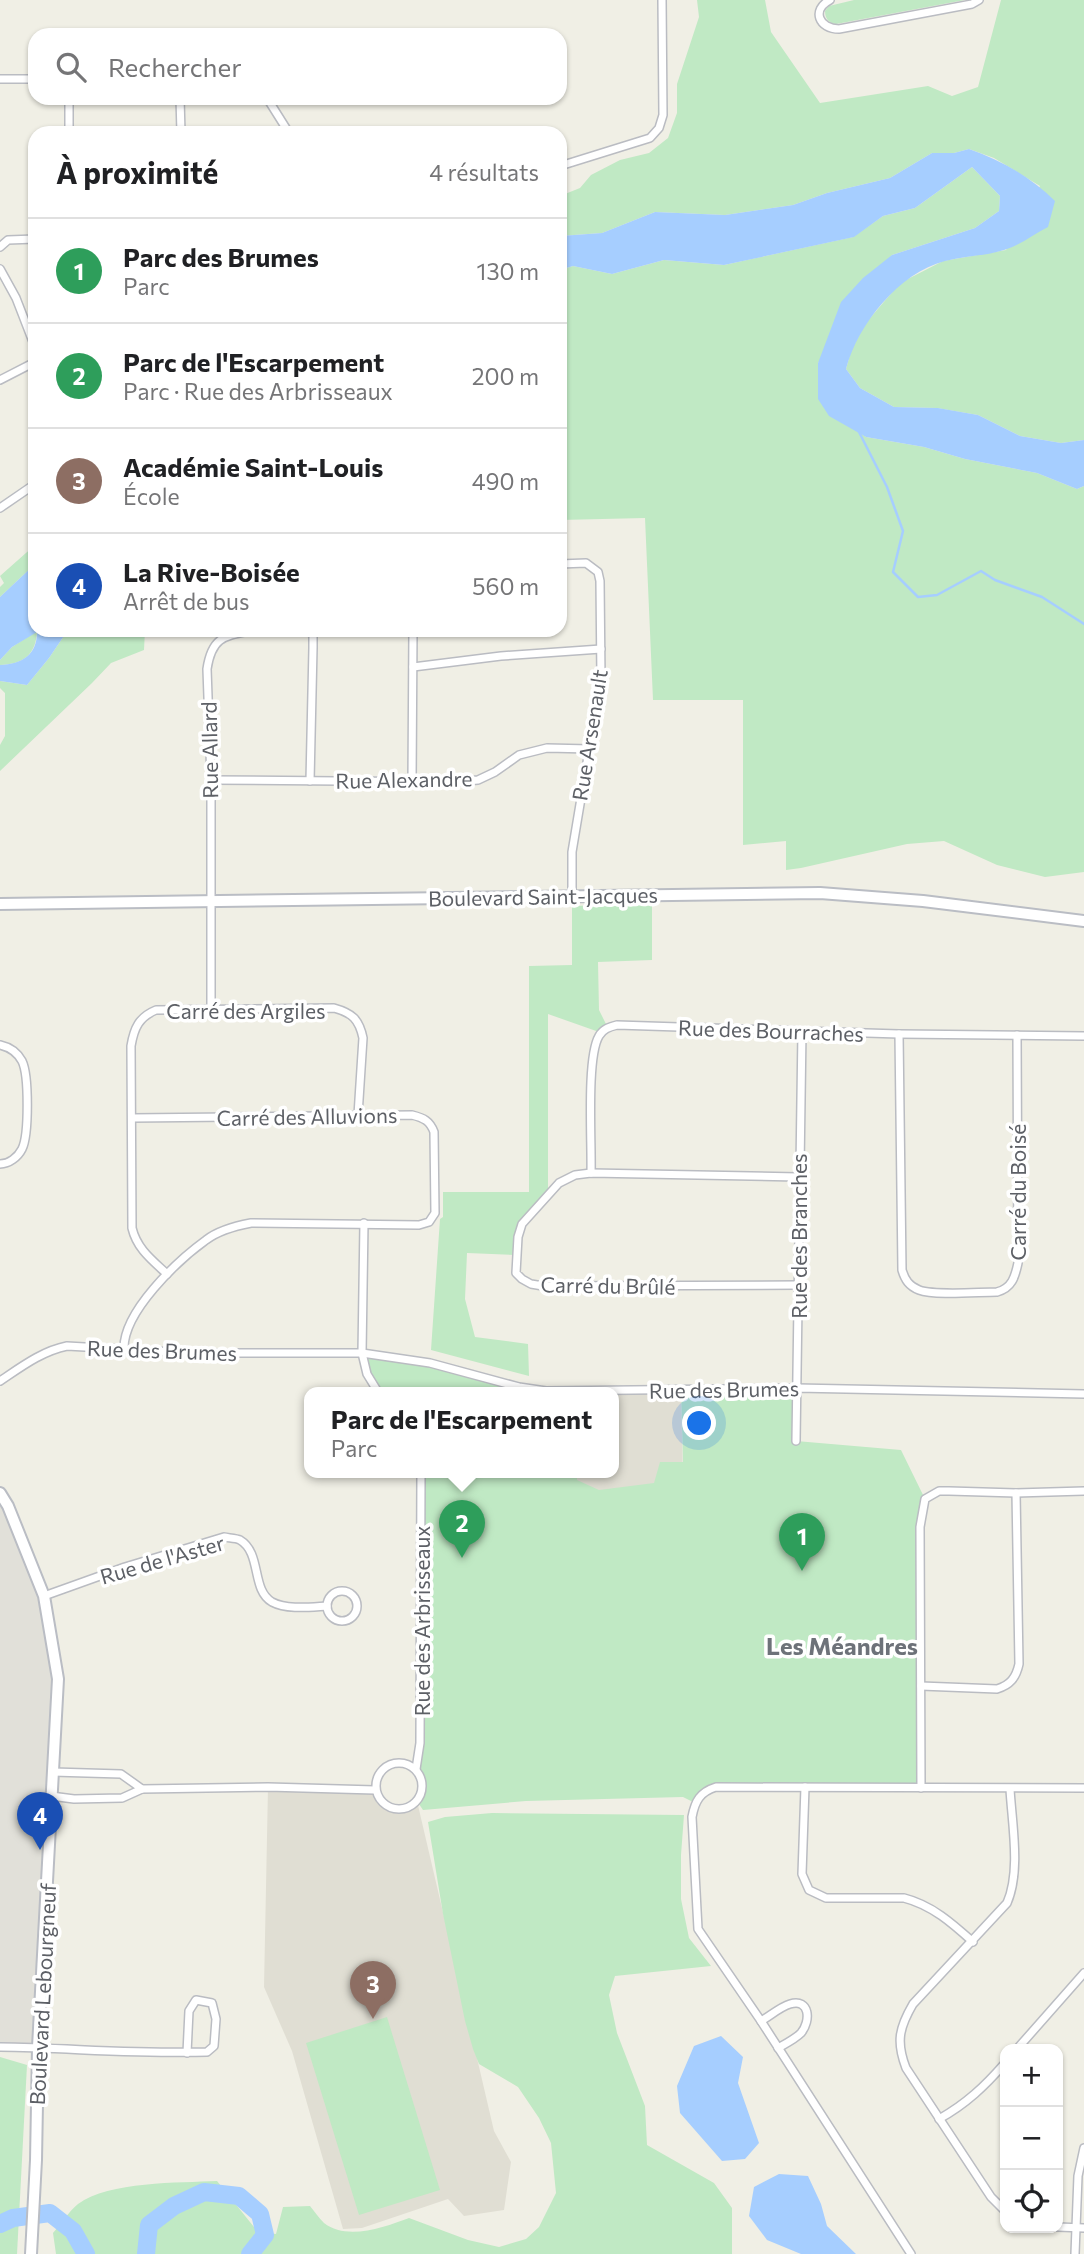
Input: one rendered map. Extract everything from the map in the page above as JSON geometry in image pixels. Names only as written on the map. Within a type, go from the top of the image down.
[{"type":"street","points":[[567,164],[638,143],[650,138],[659,128],[663,115],[662,0]]},
{"type":"street","points":[[830,0],[820,11],[823,25],[830,29],[972,4],[979,0]]},
{"type":"street","points":[[0,79],[28,79]]},
{"type":"street","points":[[69,105],[69,126]]},
{"type":"street","points":[[180,105],[181,126]]},
{"type":"street","points":[[271,105],[285,126]]},
{"type":"street","points":[[0,247],[8,240],[28,239]]},
{"type":"street","points":[[0,269],[28,328]]},
{"type":"street","points":[[0,380],[28,366]]},
{"type":"street","points":[[0,508],[28,489]]},
{"type":"street","name":"Rue Arsenault","points":[[567,564],[586,564],[598,572],[600,581],[601,679],[572,852],[572,896]]},
{"type":"street","name":"Rue Allard","points":[[211,1010],[211,780],[207,669],[209,653],[217,641],[224,637]]},
{"type":"street","points":[[310,781],[313,637]]},
{"type":"street","points":[[412,781],[413,637]]},
{"type":"street","points":[[413,667],[501,656],[601,649]]},
{"type":"street","name":"Rue Alexandre","points":[[211,780],[454,782],[478,780],[519,755],[547,748],[590,749]]},
{"type":"street","name":"Boulevard Saint-Jacques","points":[[0,904],[820,892],[923,901],[1084,921]]},
{"type":"street","name":"Carré des Argiles","points":[[167,1274],[143,1252],[135,1241],[132,1228],[131,1046],[134,1031],[146,1014],[156,1010],[334,1008],[346,1012],[355,1017],[363,1038],[358,1115]]},
{"type":"street","name":"Rue des Bourraches","points":[[592,1172],[592,1068],[597,1039],[608,1028],[617,1025],[899,1034],[1084,1036]]},
{"type":"street","name":"Rue des Branches","points":[[796,1441],[802,1031]]},
{"type":"street","name":"Carré du Boisé","points":[[899,1034],[902,1270],[911,1286],[927,1292],[997,1292],[1011,1284],[1016,1275],[1017,1035]]},
{"type":"street","points":[[0,1045],[14,1051],[21,1058],[25,1070],[26,1123],[25,1142],[20,1152],[5,1164],[0,1164]]},
{"type":"street","name":"Carré des Alluvions","points":[[124,1349],[124,1339],[140,1307],[167,1274],[206,1240],[229,1228],[251,1223],[419,1225],[429,1222],[435,1213],[434,1132],[427,1121],[412,1115],[132,1118]]},
{"type":"street","name":"Carré du Brûlé","points":[[797,1286],[543,1286],[522,1279],[516,1273],[515,1263],[522,1224],[559,1183],[575,1175],[592,1172],[798,1177]]},
{"type":"street","points":[[364,1223],[362,1353],[367,1374],[374,1387]]},
{"type":"street","name":"Rue des Brumes","points":[[0,1381],[35,1358],[67,1346],[191,1353],[362,1353],[430,1363],[519,1387]]},
{"type":"street","name":"Rue des Brumes","points":[[619,1390],[797,1388],[1084,1394]]},
{"type":"street","name":"Rue des Arbrisseaux","points":[[416,1769],[420,1743],[421,1478]]},
{"type":"street","points":[[921,1788],[920,1527],[925,1499],[939,1491],[949,1490],[1016,1493],[1084,1491]]},
{"type":"street","name":"Boulevard Lebourgneuf","points":[[0,1493],[8,1506],[44,1596],[58,1679],[38,2047],[31,2254]]},
{"type":"street","points":[[920,1686],[997,1689],[1007,1686],[1017,1672],[1016,1493]]},
{"type":"street","name":"Rue de l'Aster","points":[[44,1596],[113,1571],[224,1537],[239,1539],[251,1551],[263,1594],[271,1601],[284,1606],[327,1606]]},
{"type":"street","points":[[339,1591],[353,1596],[357,1605],[354,1615],[342,1622],[330,1615],[327,1606],[330,1597],[339,1591]]},
{"type":"street","points":[[390,1764],[408,1764],[416,1769],[421,1778],[422,1789],[417,1801],[409,1808],[388,1808],[375,1790],[376,1779],[381,1770],[390,1764]]},
{"type":"street","points":[[53,1772],[121,1774],[142,1789]]},
{"type":"street","points":[[51,1796],[74,1799],[122,1798],[142,1789],[268,1787],[375,1790]]},
{"type":"street","points":[[911,2254],[698,1928],[692,1817],[695,1803],[700,1795],[716,1787],[1084,1788]]},
{"type":"street","points":[[805,1787],[802,1874],[809,1889],[827,1898],[904,1898],[917,1901],[954,1925],[973,1942]]},
{"type":"street","points":[[1000,2206],[991,2197],[906,2068],[900,2053],[900,2036],[903,2021],[913,2004],[1000,1912],[1013,1891],[1015,1877],[1010,1789]]},
{"type":"street","points":[[1021,2044],[1084,1973]]},
{"type":"street","points":[[0,2047],[187,2053],[207,2052],[214,2046],[215,2009],[212,2003],[205,2000],[196,2000],[189,2011],[187,2053]]},
{"type":"street","points":[[761,2021],[788,2004],[798,2003],[804,2006],[808,2013],[807,2023],[800,2034],[778,2048]]},
{"type":"street","points":[[939,2119],[961,2107],[981,2091],[1000,2069]]},
{"type":"street","points":[[1075,2254],[1080,2228],[1078,2176],[1084,2148]]},
{"type":"shaded area","points":[[681,1389],[686,1616],[534,1478],[619,1478],[619,1392]]},
{"type":"shaded area","points":[[0,1493],[44,1596],[58,1679],[38,2047],[0,2047]]},
{"type":"shaded area","points":[[268,1787],[375,1790],[388,1808],[399,1810],[409,1808],[417,1801],[494,2131],[511,2162],[504,2210],[464,2216],[448,2199],[362,2228],[343,2229],[292,2051],[264,1987]]},
{"type":"green space","points":[[697,0],[765,0],[771,32],[820,103],[928,86],[952,96],[978,87],[1001,0],[1084,0],[1084,440],[1061,443],[1020,436],[978,415],[937,408],[894,407],[860,388],[846,369],[851,351],[865,324],[900,283],[943,261],[1006,250],[1040,186],[994,158],[969,149],[954,153],[932,153],[890,178],[827,193],[793,205],[725,215],[655,212],[602,233],[567,236],[567,193],[580,188],[591,175],[620,160],[649,153],[668,138],[677,113],[677,84],[699,17]]},
{"type":"green space","points":[[854,0],[965,0],[836,24],[828,20],[825,11],[829,6]]},
{"type":"green space","points":[[972,167],[1000,196],[999,211],[975,228],[892,255],[818,363],[859,432],[866,437],[924,447],[965,459],[1037,473],[1077,489],[1084,486],[1084,872],[1045,877],[997,865],[944,841],[907,844],[786,870],[786,841],[743,845],[743,700],[653,700],[645,518],[567,520],[567,268],[573,266],[612,274],[664,260],[724,265],[853,237],[883,216],[915,208]]},
{"type":"green space","points":[[28,551],[28,571],[0,597],[0,587],[4,583],[0,576]]},
{"type":"green space","points":[[28,637],[36,637],[27,657],[15,663],[0,665],[0,660],[12,647]]},
{"type":"green space","points":[[63,637],[145,637],[144,650],[111,663],[0,771],[0,745],[5,736],[5,693],[0,688],[0,681],[27,685]]},
{"type":"green space","points":[[652,904],[652,960],[598,962],[599,1010],[608,1028],[599,1032],[548,1014],[548,1194],[522,1224],[516,1255],[467,1253],[465,1299],[475,1337],[528,1344],[529,1376],[431,1350],[443,1192],[529,1192],[529,966],[572,965],[572,906]]},
{"type":"green space","points":[[362,1353],[409,1359],[519,1387],[376,1387]]},
{"type":"green space","points":[[797,1388],[796,1441],[901,1450],[925,1499],[922,1510],[921,1788],[716,1787],[695,1803],[683,1797],[526,1801],[423,1810],[417,1801],[421,1785],[416,1769],[420,1743],[421,1478],[577,1478],[599,1490],[654,1483],[660,1462],[683,1462],[681,1389]]},
{"type":"green space","points":[[492,1813],[684,1815],[681,1899],[689,1938],[711,1966],[615,1976],[609,1995],[617,2033],[645,2106],[647,2145],[714,2183],[732,2208],[732,2254],[56,2254],[53,2233],[78,2204],[107,2191],[164,2183],[217,2181],[258,2232],[276,2234],[283,2207],[310,2206],[324,2223],[344,2231],[366,2231],[409,2218],[468,2240],[499,2247],[526,2239],[539,2227],[556,2193],[551,2143],[539,2118],[518,2087],[479,2064],[473,2049],[443,1914],[428,1822],[445,1817]]},
{"type":"green space","points":[[387,2017],[440,2190],[359,2215],[306,2043]]},
{"type":"green space","points":[[0,2057],[27,2065],[17,2254],[0,2254]]},
{"type":"water","points":[[969,149],[993,158],[1036,184],[1055,201],[1048,227],[1010,248],[945,261],[912,277],[870,318],[846,369],[860,388],[894,407],[938,408],[978,415],[1020,436],[1061,443],[1084,440],[1084,486],[1077,489],[1037,473],[965,459],[924,447],[866,437],[829,416],[818,399],[818,363],[841,302],[863,278],[892,255],[975,228],[999,211],[1000,196],[972,167],[915,208],[883,216],[854,237],[724,265],[664,260],[612,274],[573,266],[567,268],[567,236],[602,233],[655,212],[725,215],[793,205],[827,193],[890,178],[932,153],[954,153]]},
{"type":"water","points":[[28,571],[29,637],[12,647],[0,660],[0,597]]},
{"type":"water","points":[[36,637],[63,637],[27,685],[0,681],[0,665],[15,663],[27,657]]},
{"type":"water","points":[[721,2036],[743,2057],[738,2083],[759,2143],[745,2159],[722,2161],[680,2113],[677,2086],[694,2046]]},
{"type":"water","points":[[779,2174],[808,2176],[821,2204],[827,2226],[856,2254],[801,2254],[767,2240],[749,2216],[754,2187]]},
{"type":"waterway","points":[[859,432],[887,487],[903,531],[893,572],[918,597],[937,595],[981,571],[995,580],[1042,597],[1084,624]]},
{"type":"waterway","points":[[146,2254],[149,2225],[174,2206],[204,2192],[239,2196],[260,2214],[265,2235],[250,2254]]},
{"type":"waterway","points":[[0,2224],[13,2218],[50,2213],[73,2231],[86,2254]]},
{"type":"place","name":"Parc de l'Escarpement","points":[[462,1558]]},
{"type":"place","name":"Parc des Brumes","points":[[802,1571]]},
{"type":"place","name":"La Rive-Boisée","points":[[40,1850]]},
{"type":"place","name":"Académie Saint-Louis","points":[[373,2019]]},
{"type":"district","name":"Les Méandres","points":[[842,1645]]}]
